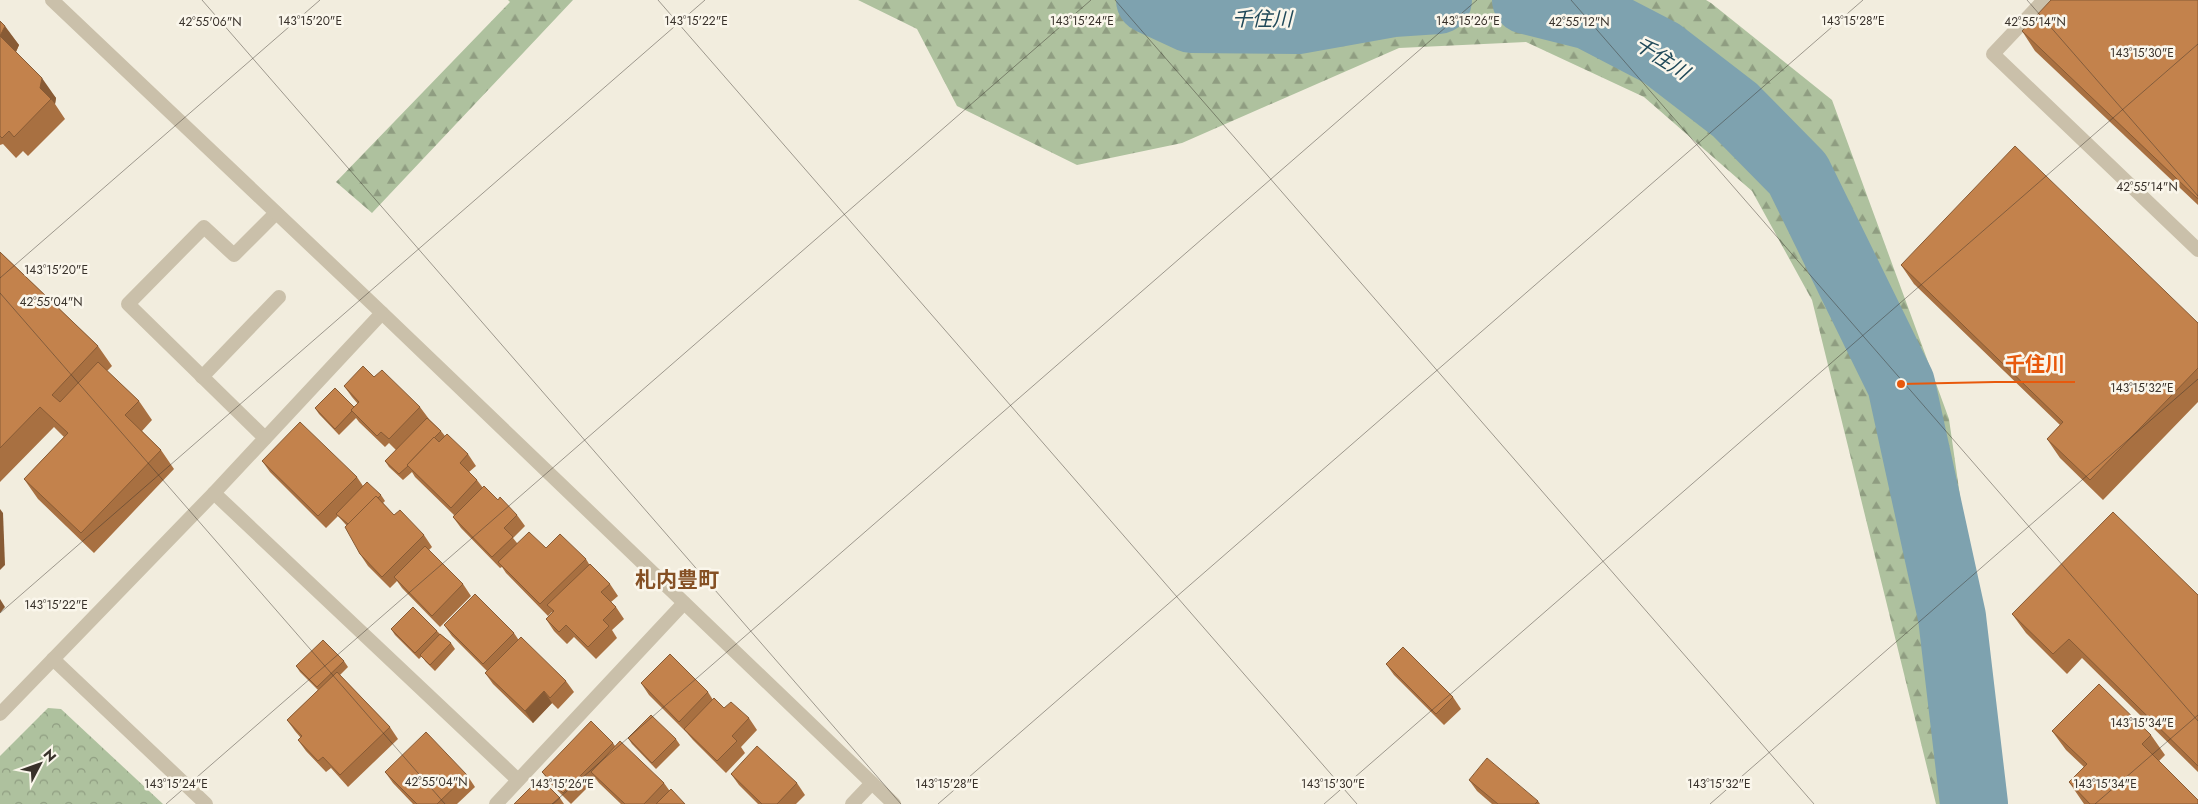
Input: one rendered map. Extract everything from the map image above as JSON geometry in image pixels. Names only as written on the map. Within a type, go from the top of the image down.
[{"type":"street","points":[[52,0],[382,313],[894,804]]},
{"type":"street","points":[[2044,0],[1993,54],[2198,250]]},
{"type":"street","points":[[265,438],[128,304],[204,227],[234,255],[276,213]]},
{"type":"street","points":[[202,377],[279,297]]},
{"type":"street","points":[[0,714],[214,493],[382,313]]},
{"type":"street","points":[[214,493],[518,780]]},
{"type":"street","points":[[496,804],[684,603]]},
{"type":"street","points":[[53,660],[206,804]]},
{"type":"street","points":[[852,804],[872,783]]},
{"type":"green space","points":[[508,0],[573,0],[372,213],[336,182],[510,2]]},
{"type":"green space","points":[[858,0],[1706,0],[1711,3],[1832,100],[1949,419],[2004,804],[1936,804],[1812,300],[1752,191],[1644,97],[1526,42],[1399,48],[1182,143],[1077,165],[957,106],[917,29]]},
{"type":"green space","points":[[48,708],[61,709],[163,804],[0,804],[0,756]]},
{"type":"building","points":[[2051,0],[2198,0],[2198,199],[2022,31]]},
{"type":"building","points":[[0,21],[5,26],[0,36]]},
{"type":"building","points":[[0,36],[42,78],[40,88],[51,99],[14,137],[9,131],[2,138],[0,136]]},
{"type":"building","points":[[2015,146],[2198,323],[2198,368],[2090,480],[2047,439],[2063,422],[1901,265]]},
{"type":"building","points":[[0,252],[98,346],[52,395],[60,402],[98,362],[139,401],[125,415],[161,450],[81,533],[24,479],[68,433],[40,407],[0,448]]},
{"type":"building","points":[[363,366],[374,377],[382,370],[420,407],[389,439],[381,432],[377,436],[351,410],[359,402],[344,386]]},
{"type":"building","points":[[335,388],[354,407],[335,429],[315,408]]},
{"type":"building","points":[[427,418],[441,431],[399,474],[385,461]]},
{"type":"building","points":[[300,422],[357,477],[318,516],[262,461]]},
{"type":"building","points":[[447,434],[468,454],[460,463],[477,480],[451,508],[407,465],[434,437],[439,442]]},
{"type":"building","points":[[367,482],[381,495],[378,498],[376,496],[348,524],[336,514]]},
{"type":"building","points":[[484,486],[498,500],[500,497],[517,515],[504,528],[513,537],[492,557],[453,517]]},
{"type":"building","points":[[376,496],[394,515],[400,510],[424,535],[382,577],[360,554],[345,527]]},
{"type":"building","points":[[2113,512],[2198,595],[2198,766],[2069,639],[2053,654],[2012,614]]},
{"type":"building","points":[[529,532],[546,548],[560,534],[586,559],[540,604],[498,562]]},
{"type":"building","points":[[425,546],[463,584],[432,616],[394,577]]},
{"type":"building","points":[[590,564],[610,584],[601,592],[616,607],[603,620],[609,626],[588,647],[566,625],[559,632],[546,619],[554,611],[547,605]]},
{"type":"building","points":[[475,594],[514,633],[483,664],[444,625]]},
{"type":"building","points":[[413,607],[437,631],[415,653],[391,629]]},
{"type":"building","points":[[440,634],[451,643],[430,665],[420,655]]},
{"type":"building","points":[[521,637],[566,681],[550,698],[544,691],[525,711],[485,673]]},
{"type":"building","points":[[323,640],[344,661],[317,687],[296,666]]},
{"type":"building","points":[[1403,647],[1453,697],[1436,714],[1386,664]]},
{"type":"building","points":[[670,654],[708,692],[679,722],[641,683]]},
{"type":"building","points":[[337,672],[390,727],[340,775],[323,757],[318,761],[298,740],[302,736],[287,720]]},
{"type":"building","points":[[2099,684],[2151,735],[2142,744],[2198,800],[2198,804],[2090,804],[2069,782],[2087,764],[2052,731]]},
{"type":"building","points":[[714,698],[724,708],[731,702],[749,718],[732,736],[737,741],[717,761],[684,729]]},
{"type":"building","points":[[651,715],[676,739],[652,763],[628,738]]},
{"type":"building","points":[[591,721],[613,743],[563,793],[542,772]]},
{"type":"building","points":[[426,732],[467,775],[437,804],[417,804],[385,772]]},
{"type":"building","points":[[620,741],[664,783],[644,804],[625,804],[591,772]]},
{"type":"building","points":[[757,746],[797,783],[777,804],[762,804],[731,774]]},
{"type":"building","points":[[1487,758],[1538,801],[1535,804],[1498,804],[1469,780]]},
{"type":"building","points":[[540,778],[560,798],[553,804],[514,804]]},
{"type":"building","points":[[671,789],[685,804],[656,804]]},
{"type":"waterway","name":"千住川","points":[[1150,0],[1191,19],[1298,20],[1393,3],[1438,0]]},
{"type":"waterway","name":"千住川","points":[[1526,0],[1590,16],[1661,53],[1735,110],[1798,174],[1901,384],[1952,617],[1974,804]]},
{"type":"place","name":"千住川","points":[[1901,384]]},
{"type":"district","name":"札内豊町","points":[[677,580]]}]
